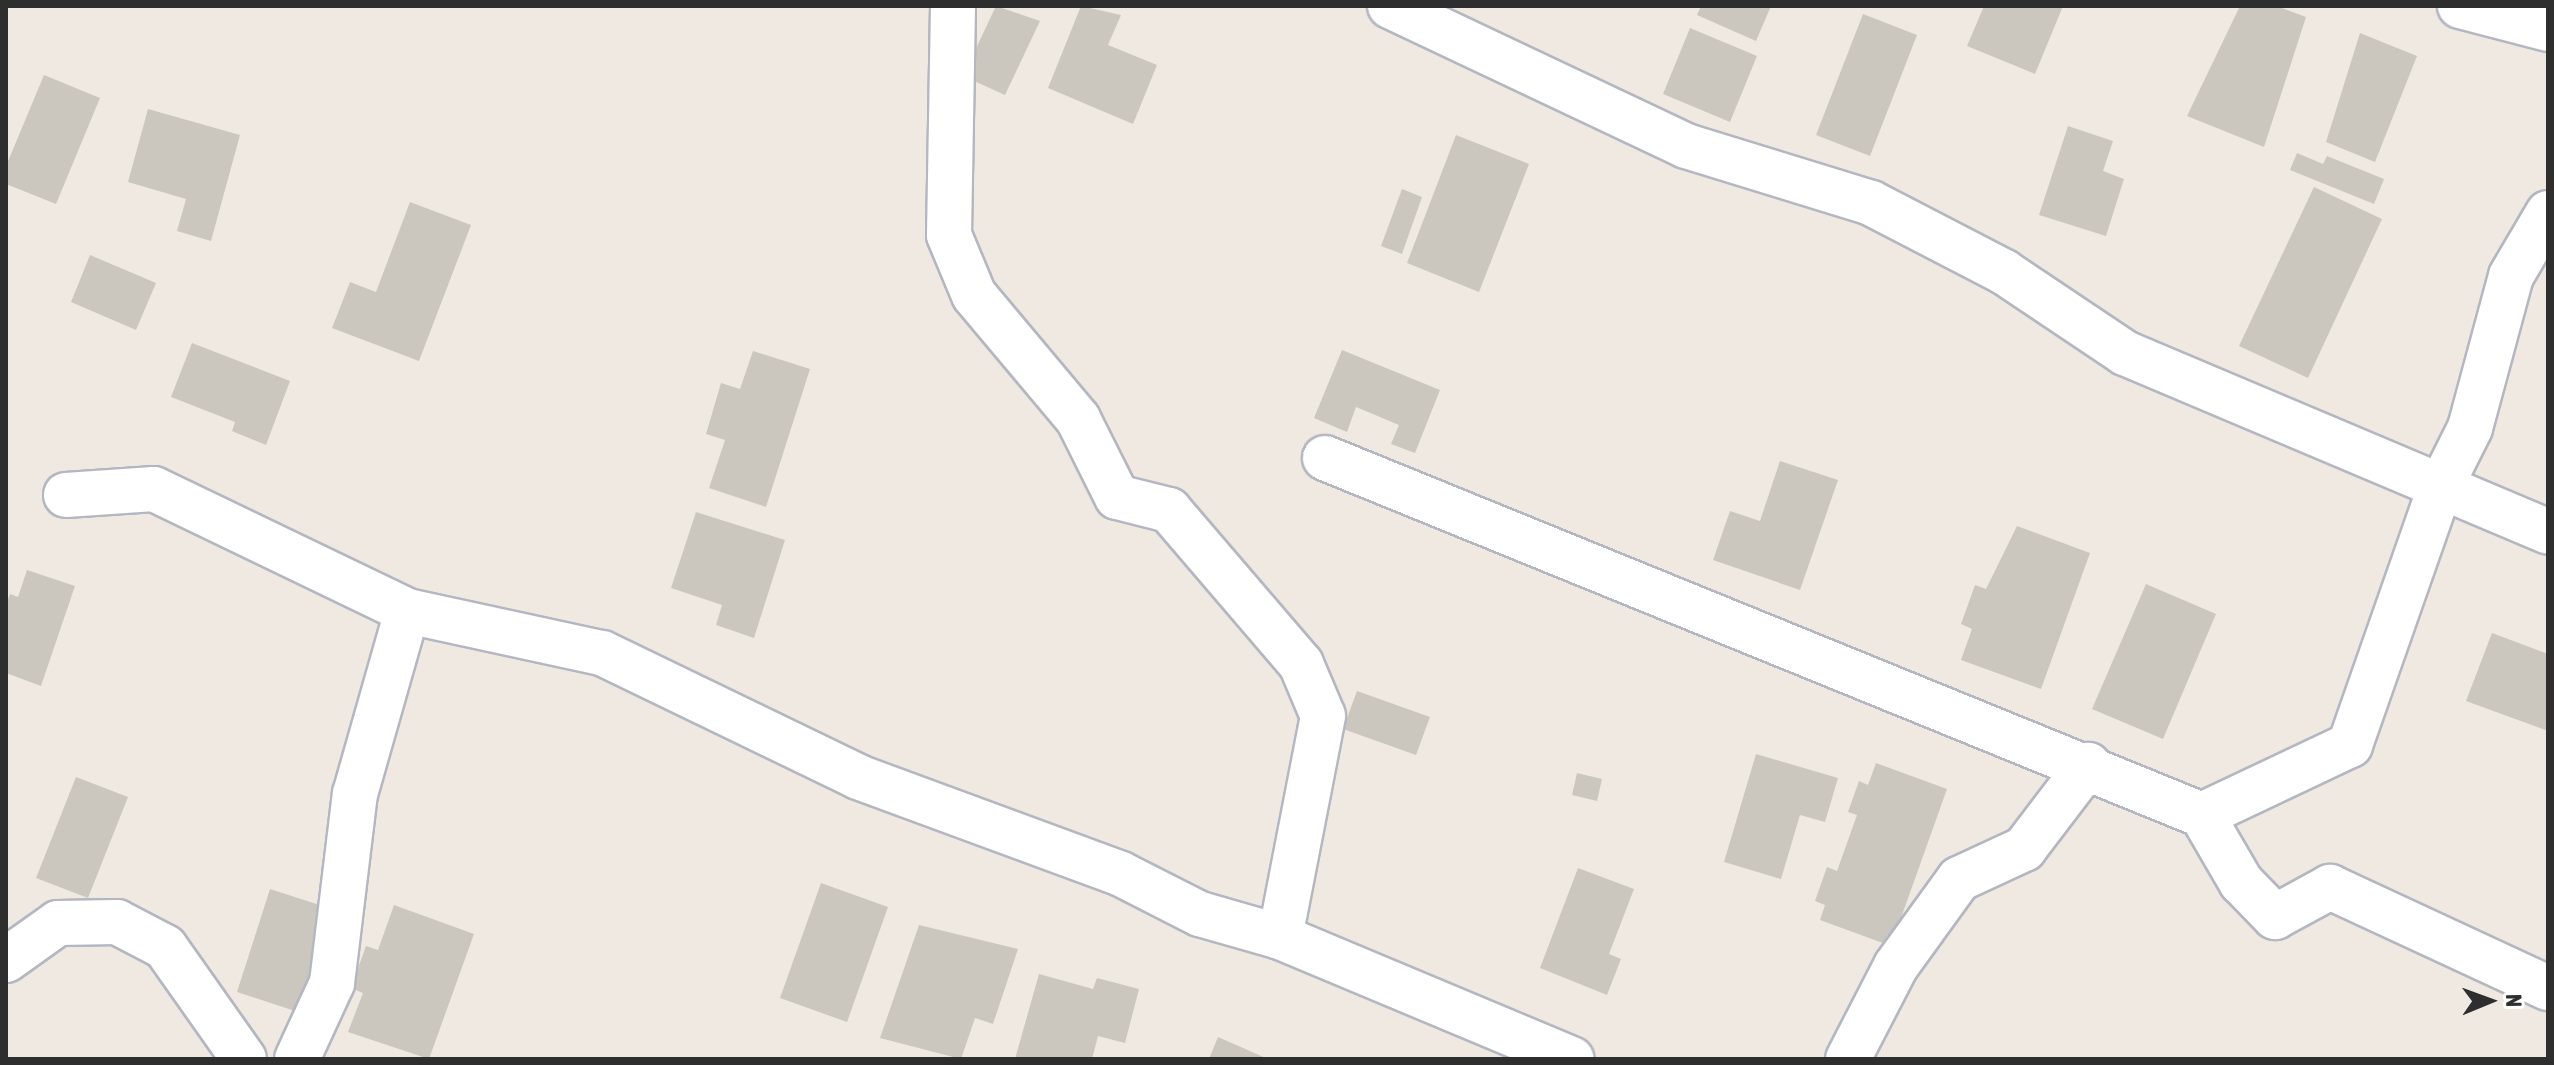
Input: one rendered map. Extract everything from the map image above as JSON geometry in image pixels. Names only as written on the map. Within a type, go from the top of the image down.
[{"type":"street","points":[[953,6],[949,235],[974,295],[1078,419],[1117,497],[1169,510],[1301,664],[1323,716],[1280,937]]},
{"type":"street","points":[[1390,6],[1686,146],[1871,203],[2004,272],[2125,353],[2548,532]]},
{"type":"street","points":[[2460,6],[2548,29]]},
{"type":"street","points":[[2202,815],[2350,745],[2440,488],[2470,428],[2511,276],[2548,213]]},
{"type":"street","points":[[1325,458],[1812,661],[2088,765],[2202,815],[2241,882],[2275,917],[2330,887],[2548,988]]},
{"type":"street","points":[[66,495],[154,489],[407,611],[602,653],[858,777],[1121,874],[1200,914],[1280,937],[1572,1059]]},
{"type":"street","points":[[297,1059],[332,983],[355,794],[407,611]]},
{"type":"street","points":[[1848,1059],[1896,966],[1959,879],[2024,849],[2088,765]]},
{"type":"street","points":[[6,960],[58,923],[117,922],[165,947],[244,1059]]},
{"type":"building","points":[[996,6],[1040,21],[1005,95],[963,76]]},
{"type":"building","points":[[1081,6],[1121,15],[1108,45],[1157,65],[1133,124],[1048,88]]},
{"type":"building","points":[[1701,6],[1771,6],[1756,41],[1697,15]]},
{"type":"building","points":[[1984,6],[2063,6],[2035,74],[1967,46]]},
{"type":"building","points":[[2240,6],[2277,6],[2306,17],[2264,147],[2187,116]]},
{"type":"building","points":[[1863,14],[1917,35],[1870,156],[1816,135]]},
{"type":"building","points":[[1690,28],[1757,56],[1730,122],[1663,94]]},
{"type":"building","points":[[2360,33],[2417,56],[2375,162],[2326,142]]},
{"type":"building","points":[[44,75],[100,98],[56,204],[6,184],[6,166]]},
{"type":"building","points":[[148,109],[240,135],[211,241],[177,231],[186,199],[128,182]]},
{"type":"building","points":[[2068,126],[2113,141],[2103,171],[2124,179],[2106,236],[2039,215]]},
{"type":"building","points":[[1456,135],[1529,164],[1479,292],[1407,263]]},
{"type":"building","points":[[2297,153],[2323,164],[2327,156],[2384,179],[2374,204],[2290,170]]},
{"type":"building","points":[[2314,187],[2382,219],[2308,378],[2239,346]]},
{"type":"building","points":[[1402,189],[1422,197],[1402,254],[1381,246]]},
{"type":"building","points":[[410,202],[471,225],[419,361],[332,328],[350,282],[376,292]]},
{"type":"building","points":[[90,255],[156,283],[136,330],[71,302]]},
{"type":"building","points":[[192,343],[290,381],[266,445],[232,431],[235,422],[171,397]]},
{"type":"building","points":[[1342,350],[1440,390],[1415,453],[1391,444],[1399,425],[1356,407],[1347,432],[1314,418]]},
{"type":"building","points":[[753,351],[810,369],[766,507],[709,488],[725,440],[706,434],[721,383],[740,389]]},
{"type":"building","points":[[1780,461],[1838,480],[1800,590],[1713,560],[1730,511],[1760,521]]},
{"type":"building","points":[[696,512],[785,540],[754,638],[716,625],[722,605],[671,588]]},
{"type":"building","points":[[2017,526],[2090,553],[2041,689],[1961,660],[1972,629],[1961,624],[1975,585],[1986,589]]},
{"type":"building","points":[[27,570],[75,586],[41,686],[6,673],[6,605],[10,594],[18,597]]},
{"type":"building","points":[[2146,584],[2216,614],[2163,739],[2092,709]]},
{"type":"building","points":[[2492,633],[2548,654],[2548,731],[2466,701]]},
{"type":"building","points":[[1357,691],[1430,717],[1416,755],[1343,729]]},
{"type":"building","points":[[1756,754],[1838,778],[1825,822],[1800,815],[1781,879],[1724,862]]},
{"type":"building","points":[[1876,763],[1947,789],[1891,946],[1820,920],[1825,905],[1815,901],[1827,867],[1837,871],[1857,815],[1848,812],[1859,781],[1868,785]]},
{"type":"building","points":[[1577,773],[1602,779],[1597,801],[1572,795]]},
{"type":"building","points":[[76,777],[128,797],[88,898],[36,878]]},
{"type":"building","points":[[1578,868],[1634,889],[1609,954],[1621,959],[1607,995],[1540,968]]},
{"type":"building","points":[[821,883],[888,907],[847,1022],[780,998]]},
{"type":"building","points":[[270,889],[332,909],[298,1012],[237,992]]},
{"type":"building","points":[[394,905],[474,934],[429,1059],[348,1032],[363,993],[351,988],[366,946],[378,950]]},
{"type":"building","points":[[919,925],[1018,949],[993,1024],[975,1018],[961,1059],[880,1038]]},
{"type":"building","points":[[1039,974],[1093,989],[1097,978],[1139,989],[1125,1043],[1098,1036],[1092,1059],[1015,1059]]},
{"type":"building","points":[[1218,1037],[1268,1059],[1209,1059]]}]
